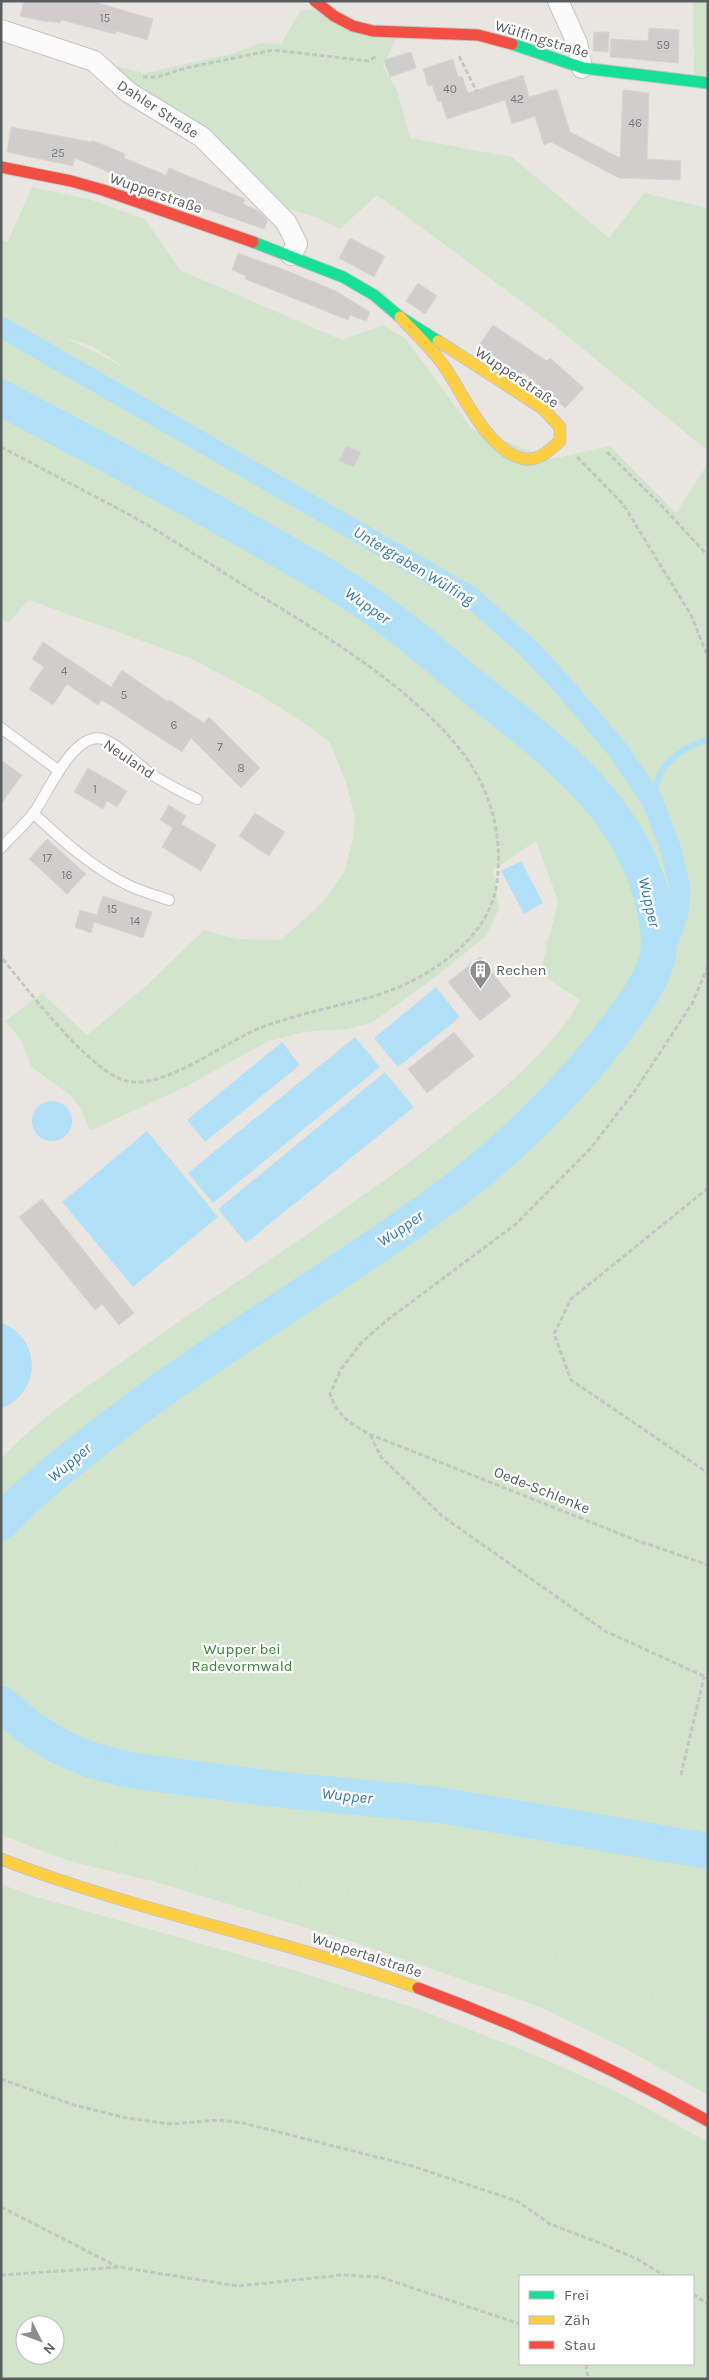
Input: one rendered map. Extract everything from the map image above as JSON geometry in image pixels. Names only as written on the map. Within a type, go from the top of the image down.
[{"type":"street","name":"Wülfingstraße","points":[[315,1],[337,19],[356,28],[374,32],[448,34],[492,38],[582,68],[708,83]]},
{"type":"street","points":[[558,1],[577,44],[582,68]]},
{"type":"street","name":"Dahler Straße","points":[[1,30],[94,61],[128,92],[202,137],[286,222],[296,244],[291,256]]},
{"type":"street","name":"Wupperstraße","points":[[1,167],[71,181],[103,190],[291,256],[364,288],[383,301],[400,317],[444,366],[484,430],[502,449],[513,456],[536,458],[555,447],[560,441],[560,427],[542,408],[400,317]]},
{"type":"street","name":"Wuppertalstraße","points":[[1,1859],[42,1876],[104,1896],[307,1952],[427,1990],[553,2041],[627,2076],[708,2122]]},
{"type":"lane","points":[[1,728],[58,770]]},
{"type":"lane","name":"Neuland","points":[[1,848],[33,813],[58,770],[81,746],[95,739],[102,739],[156,778],[197,799]]},
{"type":"lane","points":[[33,813],[58,836],[108,873],[133,887],[169,900]]},
{"type":"path","points":[[136,77],[157,77],[186,68],[273,50],[368,61],[377,56],[398,34]]},
{"type":"path","points":[[448,34],[477,92]]},
{"type":"path","points":[[560,441],[592,469],[623,504],[691,615],[708,657]]},
{"type":"path","points":[[1,448],[132,516],[303,622],[353,656],[430,717],[462,753],[483,787],[497,830],[498,868],[493,902],[482,923],[443,962],[414,981],[378,996],[301,1014],[261,1027],[174,1072],[143,1082],[130,1082],[119,1078],[96,1064],[81,1050],[1,957]]},
{"type":"path","points":[[607,452],[662,506],[708,556]]},
{"type":"path","name":"Oede-Schlenke","points":[[708,966],[692,1004],[634,1092],[590,1149],[516,1224],[380,1326],[362,1342],[341,1369],[330,1394],[335,1409],[348,1422],[369,1434],[633,1539],[708,1565]]},
{"type":"path","points":[[708,1188],[571,1299],[554,1334],[571,1380],[708,1472]]},
{"type":"path","points":[[369,1434],[381,1457],[442,1516],[605,1631],[706,1677],[681,1775]]},
{"type":"path","points":[[1,2080],[74,2105],[126,2118],[170,2124],[219,2120],[244,2123],[412,2166],[517,2201],[550,2224],[637,2259],[663,2275]]},
{"type":"path","points":[[1,2206],[119,2267]]},
{"type":"path","points":[[1,2275],[119,2267],[238,2286],[342,2275],[380,2277],[519,2324]]},
{"type":"path","points":[[694,2295],[708,2304]]},
{"type":"path","points":[[586,2365],[588,2379]]},
{"type":"green space","points":[[693,1],[708,1],[708,77],[694,74]]},
{"type":"green space","points":[[322,8],[398,34],[383,66],[397,90],[410,138],[512,157],[609,238],[644,193],[708,208],[708,451],[555,326],[377,195],[340,229],[318,218],[266,202],[94,61],[145,73],[231,54],[260,43],[281,44],[301,10]]},
{"type":"green space","name":"Wupper bei Radevormwald","points":[[32,187],[92,200],[145,219],[180,270],[342,340],[383,325],[406,339],[471,428],[552,459],[610,446],[676,513],[708,463],[708,2095],[624,2048],[546,2010],[513,1997],[350,1941],[152,1881],[69,1861],[1,1835],[1,1459],[16,1443],[50,1414],[178,1322],[372,1189],[484,1104],[537,1057],[553,1039],[580,1000],[540,973],[547,946],[545,943],[549,938],[558,901],[536,841],[493,870],[499,909],[486,936],[438,975],[373,1022],[348,1029],[304,1032],[269,1041],[185,1087],[90,1131],[80,1107],[70,1095],[31,1067],[21,1040],[5,1021],[42,993],[87,1035],[147,985],[204,930],[237,939],[281,940],[323,902],[344,872],[352,843],[355,817],[346,782],[330,743],[310,727],[260,695],[192,659],[29,600],[9,622],[1,620],[1,240],[8,241]],"holes":[[[66,338],[92,346],[126,368]]]},
{"type":"green space","points":[[1,1884],[33,1896],[296,1971],[418,2009],[542,2058],[617,2092],[708,2142],[708,2379],[1,2379]]},
{"type":"water","points":[[521,861],[543,903],[524,914],[501,871]]},
{"type":"water","points":[[436,987],[460,1017],[398,1067],[374,1038]]},
{"type":"water","points":[[355,1037],[380,1067],[213,1203],[188,1173]]},
{"type":"water","points":[[282,1042],[300,1065],[205,1142],[187,1120]]},
{"type":"water","points":[[385,1072],[414,1107],[246,1243],[218,1209]]},
{"type":"water","points":[[56,1101],[63,1104],[69,1110],[72,1121],[71,1129],[63,1138],[56,1141],[48,1141],[41,1138],[33,1129],[32,1117],[35,1110],[44,1102]]},
{"type":"water","points":[[147,1131],[218,1217],[133,1287],[62,1202]]},
{"type":"water","points":[[1,1323],[14,1330],[24,1340],[30,1352],[32,1365],[30,1378],[24,1391],[14,1401],[1,1408]]},
{"type":"building","points":[[24,1],[91,1],[153,19],[147,40],[116,31],[115,34],[61,20],[60,23],[48,22],[20,16]]},
{"type":"building","points":[[649,28],[679,30],[678,63],[610,57],[611,39],[648,41]]},
{"type":"building","points":[[594,32],[609,32],[608,52],[593,51]]},
{"type":"building","points":[[411,52],[416,68],[390,77],[384,60]]},
{"type":"building","points":[[453,59],[458,77],[462,76],[468,93],[523,75],[529,97],[557,89],[570,132],[620,158],[623,90],[649,93],[647,159],[681,161],[680,180],[619,178],[551,142],[544,145],[535,116],[512,124],[505,100],[447,119],[441,101],[438,102],[432,85],[428,86],[423,69]]},
{"type":"building","points":[[11,127],[92,142],[92,140],[125,154],[124,158],[166,175],[169,168],[245,199],[243,204],[257,210],[268,220],[264,229],[159,193],[75,158],[73,166],[7,152]]},
{"type":"building","points":[[350,238],[385,256],[374,277],[339,258]]},
{"type":"building","points":[[238,253],[336,291],[370,312],[366,321],[350,315],[348,320],[245,279],[246,276],[232,270]]},
{"type":"building","points":[[418,283],[437,296],[425,314],[406,301]]},
{"type":"building","points":[[493,325],[547,361],[550,358],[584,388],[565,408],[523,372],[520,376],[477,348]]},
{"type":"building","points":[[346,446],[361,452],[354,467],[339,461]]},
{"type":"building","points":[[43,642],[111,687],[122,670],[168,702],[169,700],[204,723],[209,717],[260,768],[241,788],[191,738],[182,752],[102,700],[98,705],[67,684],[53,705],[29,689],[44,667],[32,659]]},
{"type":"building","points":[[1,760],[22,775],[1,804]]},
{"type":"building","points":[[88,768],[127,791],[117,807],[107,801],[103,809],[74,792]]},
{"type":"building","points":[[169,805],[186,816],[181,824],[216,845],[201,871],[162,847],[173,828],[160,820]]},
{"type":"building","points":[[255,813],[285,832],[269,856],[239,836]]},
{"type":"building","points":[[47,839],[86,874],[67,894],[29,859]]},
{"type":"building","points":[[103,896],[152,912],[143,938],[94,922],[91,933],[75,927],[80,910],[97,915]]},
{"type":"building","name":"Rechen","points":[[480,957],[511,996],[480,1021],[448,982]]},
{"type":"building","points":[[454,1032],[474,1056],[427,1093],[408,1069]]},
{"type":"building","points":[[42,1199],[134,1313],[119,1325],[102,1304],[95,1310],[19,1217]]},
{"type":"waterway","name":"Untergraben Wülfing","points":[[1,327],[471,597],[527,647],[560,682],[617,749],[652,800],[671,850],[680,888],[678,913],[669,939],[657,958]]},
{"type":"waterway","name":"Wupper","points":[[1,398],[190,499],[350,592],[406,632],[534,736],[586,784],[608,810],[628,839],[643,871],[654,906],[659,940],[657,959],[648,981],[608,1040],[540,1115],[490,1162],[465,1183],[397,1232],[184,1374],[143,1404],[50,1477],[1,1522]]},
{"type":"waterway","points":[[652,800],[660,774],[668,762],[688,748],[708,740]]},
{"type":"waterway","name":"Wupper","points":[[1,1704],[31,1729],[60,1747],[91,1760],[129,1770],[275,1789],[439,1805],[708,1851]]},
{"type":"railway","points":[[1,1784],[55,1816],[83,1829],[112,1842],[171,1862],[232,1876],[408,1904],[464,1919],[589,1968],[661,2001],[708,2026]]},
{"type":"traffic: fast","points":[[512,44],[583,68],[708,83]]},
{"type":"traffic: fast","points":[[253,242],[343,277],[374,295],[400,317],[438,341]]},
{"type":"traffic: slow","points":[[400,317],[441,362],[476,418],[487,432],[510,454],[524,459],[535,458],[544,454],[560,441],[560,427],[542,408],[438,341]]},
{"type":"traffic: slow","points":[[1,1859],[52,1878],[314,1954],[418,1988]]},
{"type":"traffic: jam","points":[[315,1],[334,16],[353,26],[373,31],[478,35],[512,44]]},
{"type":"traffic: jam","points":[[1,167],[71,181],[103,190],[253,242]]},
{"type":"traffic: jam","points":[[418,1988],[493,2017],[566,2049],[638,2083],[708,2121]]},
{"type":"place","name":"Rechen","points":[[480,989]]}]
